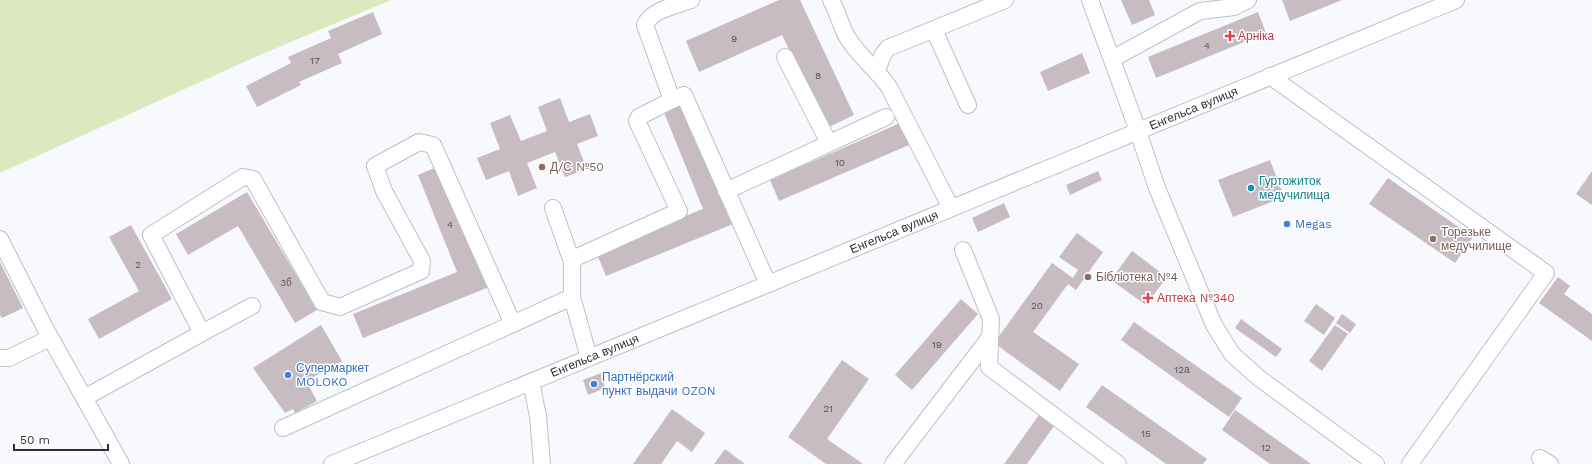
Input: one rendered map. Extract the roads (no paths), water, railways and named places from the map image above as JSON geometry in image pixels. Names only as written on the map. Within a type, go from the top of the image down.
[{"type":"street","points":[[672,100],[645,25],[648,19],[656,13],[691,0]]},
{"type":"street","points":[[831,0],[848,39],[861,56],[877,71],[889,87],[951,208]]},
{"type":"street","points":[[877,71],[883,54],[888,48],[1005,0]]},
{"type":"street","points":[[1090,0],[1138,130],[1157,188],[1214,325],[1232,354],[1259,378],[1376,464]]},
{"type":"street","points":[[1112,59],[1200,11],[1221,4],[1234,7],[1248,0]]},
{"type":"street","name":"Енгельса вулиця","points":[[332,464],[1456,0]]},
{"type":"street","points":[[934,30],[968,105]]},
{"type":"street","points":[[785,57],[829,144]]},
{"type":"street","points":[[1270,76],[1546,273],[1410,464]]},
{"type":"street","points":[[572,262],[577,257],[679,211],[637,121],[639,117],[684,95],[768,284]]},
{"type":"street","points":[[726,191],[886,117]]},
{"type":"street","points":[[202,333],[151,235],[243,177],[253,179],[322,302],[340,307],[421,271],[422,261],[384,191],[375,166],[419,142],[433,144],[513,324]]},
{"type":"street","points":[[553,208],[572,262],[572,297],[589,358]]},
{"type":"street","points":[[0,239],[50,338],[121,464]]},
{"type":"street","points":[[963,250],[991,319],[989,366],[1118,464]]},
{"type":"street","points":[[283,428],[572,297]]},
{"type":"street","points":[[84,398],[252,306]]},
{"type":"street","points":[[893,464],[990,337]]},
{"type":"street","points":[[0,358],[8,358],[50,338]]},
{"type":"street","points":[[531,382],[538,416],[542,464]]},
{"type":"place","name":"Арніка","points":[[1230,36]]},
{"type":"place","name":"Д/С №50","points":[[542,167]]},
{"type":"place","name":"Гуртожиток медучилища","points":[[1251,188]]},
{"type":"place","name":"Megas","points":[[1287,224]]},
{"type":"place","name":"Торезьке медучилище","points":[[1433,239]]},
{"type":"place","name":"Бібліотека №4","points":[[1088,277]]},
{"type":"place","name":"Аптека №340","points":[[1148,298]]},
{"type":"place","name":"Супермаркет MOLOKO","points":[[288,375]]},
{"type":"place","name":"Партнёрский пункт выдачи OZON","points":[[594,384]]}]
